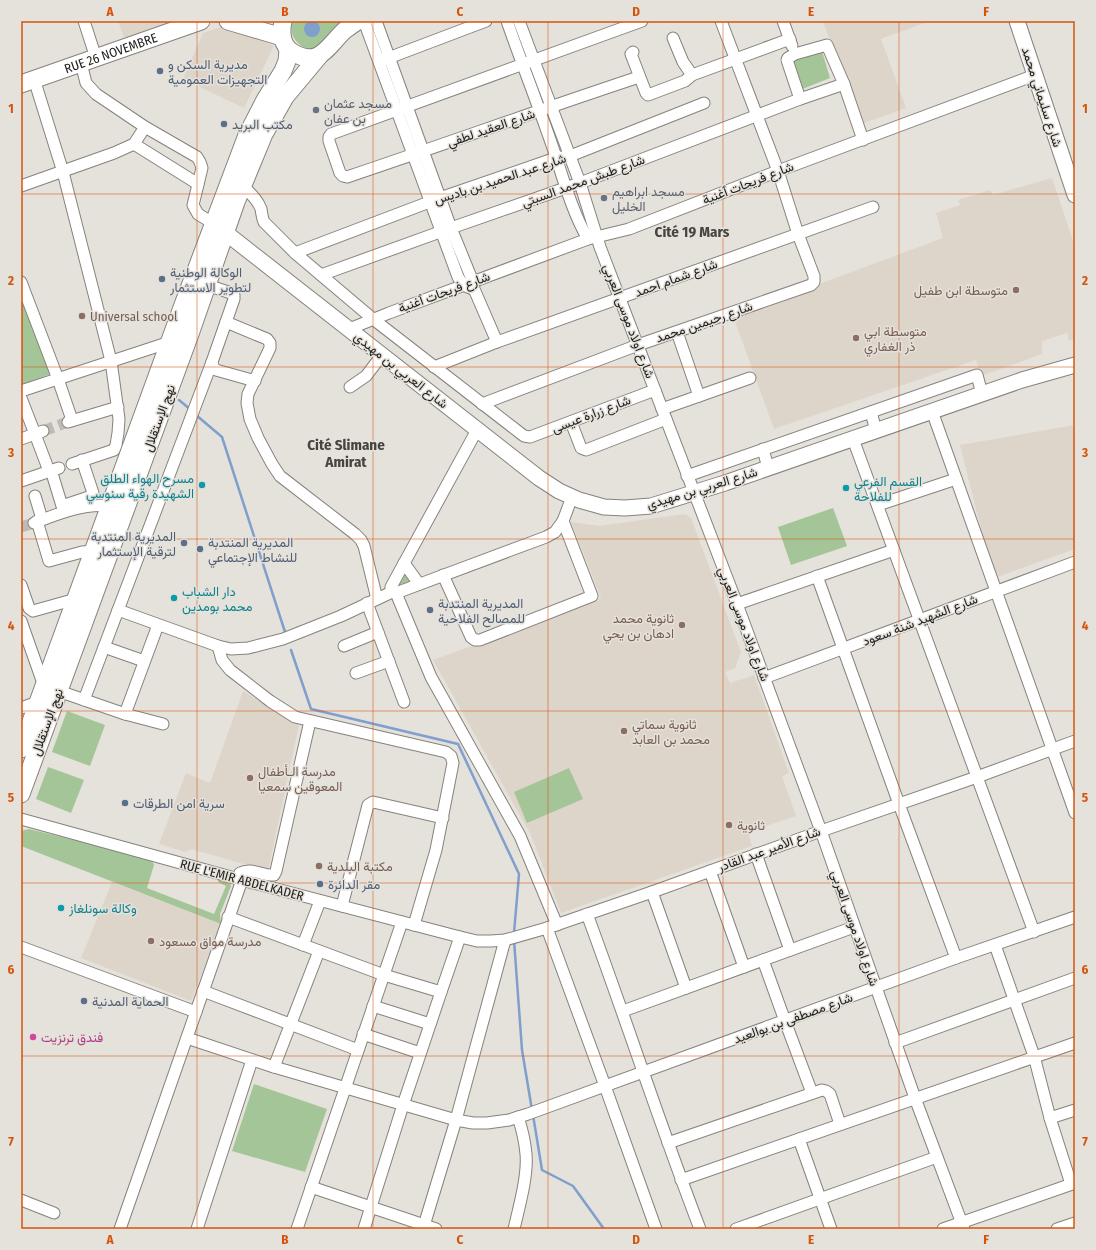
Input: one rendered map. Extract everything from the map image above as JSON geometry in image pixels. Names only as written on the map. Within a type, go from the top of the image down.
[{"type":"main road","name":"RUE 26 NOVEMBRE","points":[[31,80],[201,21]]},
{"type":"main road","points":[[228,21],[284,36],[299,56],[310,58],[320,55]]},
{"type":"main road","name":"نهج الإستقلال","points":[[21,794],[76,598],[93,551],[100,503],[170,342],[220,228],[243,186],[264,134],[285,97],[320,55],[328,49],[345,30],[358,21]]},
{"type":"main road","name":"نهج الإستقلال","points":[[21,749],[48,697],[207,285],[220,228],[247,135],[265,100],[283,71],[287,61],[284,36]]},
{"type":"street","points":[[84,21],[88,61],[86,83],[96,94],[145,127],[197,157],[202,168],[193,205],[194,209],[198,214],[220,228]]},
{"type":"street","points":[[364,21],[384,60],[419,153],[446,230],[458,277],[470,285],[496,342]]},
{"type":"street","points":[[376,21],[384,60]]},
{"type":"street","points":[[384,60],[486,21]]},
{"type":"street","name":"شارع اولاد موسى العربي","points":[[507,21],[582,230],[592,238]]},
{"type":"street","name":"شارع اولاد موسى العربي","points":[[519,21],[580,183],[592,238],[620,298],[737,604],[821,830],[895,1043],[963,1226]]},
{"type":"street","points":[[402,108],[642,21]]},
{"type":"street","points":[[721,21],[734,59],[778,171],[798,234]]},
{"type":"street","points":[[783,21],[795,54]]},
{"type":"street","name":"شارع سليماني محمد","points":[[1017,21],[1075,195]]},
{"type":"street","points":[[673,38],[683,62],[692,76]]},
{"type":"street","points":[[633,52],[631,54],[639,77],[648,95],[685,81],[692,76],[734,59],[790,39]]},
{"type":"street","points":[[800,99],[787,60],[795,54],[825,44],[827,45],[844,84],[863,140]]},
{"type":"street","name":"شارع فريحات ٱغنية","points":[[348,329],[470,285],[592,238],[629,229],[778,171],[1035,75]]},
{"type":"street","name":"شارع العقيد لطفي","points":[[402,108],[331,134],[329,141],[340,173],[343,176],[347,177],[419,153],[551,106],[639,77]]},
{"type":"street","points":[[21,398],[39,432],[53,470],[62,506],[92,496],[93,493],[77,462],[114,450],[118,433],[118,407],[111,360],[63,172],[31,80]]},
{"type":"street","name":"شارع طبش محمد السبتي","points":[[321,276],[446,230],[567,188],[800,99],[844,84]]},
{"type":"street","name":"شارع عبد الحميد بن باديس","points":[[295,253],[435,200],[556,158],[570,156],[704,103]]},
{"type":"street","points":[[21,186],[114,154],[134,144],[145,127]]},
{"type":"street","points":[[134,144],[198,184]]},
{"type":"street","points":[[243,186],[254,197],[264,222],[295,253],[373,319],[482,404]]},
{"type":"street","name":"شارع شمام احمد","points":[[434,366],[496,342],[873,207]]},
{"type":"street","name":"شارع العربي بن مهيدي","points":[[220,228],[539,478],[559,491],[572,497],[604,507],[625,508],[651,506],[768,468],[1022,380],[1075,365]]},
{"type":"street","name":"شارع رحيمين محمد","points":[[482,404],[638,345],[811,285],[814,282],[814,276],[798,234]]},
{"type":"street","points":[[21,282],[58,379],[70,421],[118,407]]},
{"type":"street","points":[[84,700],[212,362],[234,299],[234,296],[231,293],[207,285]]},
{"type":"street","points":[[226,322],[267,339],[270,343],[270,348],[248,394],[247,403],[250,418],[272,464],[280,476],[355,534],[364,546],[378,632],[404,702]]},
{"type":"street","points":[[677,332],[699,396]]},
{"type":"street","points":[[21,391],[111,360],[125,357],[170,342]]},
{"type":"street","points":[[350,388],[366,376],[382,355]]},
{"type":"street","points":[[212,362],[213,367],[216,370],[254,381]]},
{"type":"street","points":[[687,476],[977,375],[982,394]]},
{"type":"street","points":[[571,422],[581,448],[586,450],[699,396],[750,378]]},
{"type":"street","name":"شارع زرارة عيسى","points":[[482,404],[527,437],[655,390]]},
{"type":"street","points":[[932,411],[1075,813]]},
{"type":"street","points":[[871,412],[876,431]]},
{"type":"street","points":[[478,430],[404,563],[391,587],[391,590],[394,592],[431,677],[520,836],[552,926],[605,1086],[656,1229]]},
{"type":"street","points":[[21,439],[39,432]]},
{"type":"street","points":[[853,439],[1034,932]]},
{"type":"street","points":[[763,449],[768,468]]},
{"type":"street","points":[[53,470],[24,480],[34,494],[38,520],[49,561],[82,552],[93,551]]},
{"type":"street","points":[[878,505],[956,479]]},
{"type":"street","points":[[118,610],[218,646],[231,649],[248,648],[269,643],[316,627],[394,592],[546,537],[555,532],[563,522],[572,497]]},
{"type":"street","points":[[38,520],[100,503]]},
{"type":"street","points":[[38,520],[57,507]]},
{"type":"street","points":[[443,575],[471,637],[475,640],[480,640],[592,596],[563,522]]},
{"type":"street","points":[[737,604],[894,550]]},
{"type":"street","points":[[404,563],[419,584]]},
{"type":"street","name":"شارع الشهيد شنة سعود","points":[[764,678],[995,591],[1074,565]]},
{"type":"street","points":[[817,576],[956,958]]},
{"type":"street","points":[[21,585],[29,608],[33,611],[76,598]]},
{"type":"street","points":[[21,622],[48,697]]},
{"type":"street","points":[[125,714],[158,625]]},
{"type":"street","points":[[344,646],[378,632]]},
{"type":"street","points":[[218,646],[222,660],[230,670],[270,701],[295,717],[446,752],[451,756],[453,763],[436,850],[414,925]]},
{"type":"street","points":[[104,647],[144,662]]},
{"type":"street","points":[[356,673],[389,661]]},
{"type":"street","points":[[21,708],[48,697],[84,700],[125,714],[163,724]]},
{"type":"street","points":[[120,1229],[203,992],[228,917],[240,873],[248,870],[274,875],[276,871],[310,721]]},
{"type":"street","name":"شارع الأمير عبد القادر","points":[[460,937],[478,941],[512,939],[652,892],[821,830],[977,777],[1075,741]]},
{"type":"street","points":[[342,906],[368,805],[370,803],[373,802],[443,818]]},
{"type":"street","name":"RUE L'EMIR ABDELKADER","points":[[23,819],[239,880],[460,937]]},
{"type":"street","points":[[756,854],[790,950]]},
{"type":"street","points":[[710,871],[744,967]]},
{"type":"street","points":[[652,892],[686,988]]},
{"type":"street","points":[[302,945],[320,901]]},
{"type":"street","points":[[587,914],[623,1011],[681,1180],[700,1229]]},
{"type":"street","points":[[228,917],[384,975],[441,992]]},
{"type":"street","name":"شارع مصطفى بن بوالعيد","points":[[187,1038],[274,1067],[403,1105],[456,1120],[473,1123],[487,1123],[535,1112],[956,958],[1075,917]]},
{"type":"street","points":[[297,1229],[402,922]]},
{"type":"street","points":[[623,1011],[854,927]]},
{"type":"street","points":[[364,1229],[420,1053],[460,937]]},
{"type":"street","points":[[423,1227],[512,939]]},
{"type":"street","points":[[943,1229],[963,1226],[1073,1184],[1050,1118],[1034,1056],[995,945]]},
{"type":"street","points":[[21,947],[196,1012]]},
{"type":"street","points":[[274,1067],[319,951]]},
{"type":"street","points":[[764,960],[812,1093]]},
{"type":"street","points":[[895,1043],[1075,978]]},
{"type":"street","points":[[203,992],[358,1050]]},
{"type":"street","points":[[373,1006],[430,1024]]},
{"type":"street","points":[[364,1034],[420,1053]]},
{"type":"street","points":[[681,1180],[1075,1043]]},
{"type":"street","points":[[197,1229],[252,1060]]},
{"type":"street","points":[[668,1143],[822,1090],[830,1094],[840,1124]]},
{"type":"street","points":[[1050,1118],[1075,1110]]},
{"type":"street","points":[[514,1229],[526,1172],[526,1155],[518,1117]]},
{"type":"street","points":[[799,1138],[830,1229]]},
{"type":"street","points":[[736,1229],[937,1157]]},
{"type":"street","points":[[311,1187],[423,1227],[436,1229]]},
{"type":"street","points":[[21,1200],[54,1213]]},
{"type":"street","points":[[1057,1229],[1075,1223]]},
{"type":"shaded area","points":[[118,21],[180,21],[124,38]]},
{"type":"shaded area","points":[[823,21],[930,21],[881,39],[906,108],[861,124]]},
{"type":"shaded area","points":[[226,25],[274,46],[244,108],[183,79],[203,33]]},
{"type":"shaded area","points":[[1052,178],[1075,247],[1075,339],[1069,341],[1067,333],[1042,341],[1042,354],[981,376],[976,360],[774,429],[733,316],[943,238],[936,213],[960,205],[958,200],[990,190],[993,195]]},
{"type":"shaded area","points":[[1075,425],[1075,549],[997,577],[990,565],[960,445]]},
{"type":"shaded area","name":"ثانوية سماتي محمد بن العابد","points":[[685,514],[691,518],[741,652],[735,668],[725,672],[730,683],[754,675],[789,773],[782,776],[796,816],[748,832],[752,846],[561,913],[531,835],[433,660],[601,598],[571,522],[599,526]]},
{"type":"shaded area","name":"مدرسة الـأطفال المعوقين سمعيا","points":[[243,691],[299,725],[268,871],[191,849],[186,852],[159,844],[186,773],[210,783]]},
{"type":"shaded area","name":"مدرسة مواق مسعود","points":[[112,882],[221,924],[191,1001],[81,958]]},
{"type":"green space","points":[[292,21],[349,21],[325,43],[318,47],[311,48],[304,47],[297,42],[292,32]]},
{"type":"green space","points":[[821,48],[830,78],[800,90],[791,59]]},
{"type":"green space","points":[[21,294],[50,374],[21,385]]},
{"type":"green space","points":[[833,508],[847,546],[791,565],[778,527]]},
{"type":"green space","points":[[404,572],[412,581],[396,587]]},
{"type":"green space","points":[[67,711],[105,725],[90,766],[52,752]]},
{"type":"green space","points":[[48,767],[84,780],[71,813],[36,799]]},
{"type":"green space","points":[[569,768],[583,799],[527,823],[514,792]]},
{"type":"green space","points":[[29,829],[151,859],[154,865],[147,888],[214,914],[226,886],[218,882],[218,880],[230,882],[231,886],[220,914],[221,924],[21,846],[21,831]]},
{"type":"green space","points":[[254,1084],[327,1109],[305,1172],[232,1151]]},
{"type":"water","points":[[312,21],[318,23],[320,29],[318,35],[312,37],[306,35],[304,29],[306,23]]},
{"type":"waterway","points":[[179,400],[191,410]]},
{"type":"waterway","points":[[196,415],[222,437],[285,632]]},
{"type":"waterway","points":[[291,650],[311,709],[458,744],[519,874],[514,933]]},
{"type":"waterway","points":[[514,940],[522,1050],[532,1110]]},
{"type":"waterway","points":[[533,1115],[542,1170],[573,1186],[604,1229]]},
{"type":"tunnel","points":[[43,431],[68,422]]},
{"type":"tunnel","points":[[21,527],[34,523]]},
{"type":"place","name":"مديرية السكن و التجهيزات العمومية","points":[[160,71]]},
{"type":"place","name":"مسجد عثمان بن عفان","points":[[316,110]]},
{"type":"place","name":"مكتب البريد","points":[[224,124]]},
{"type":"place","name":"مسجد ابراهيم الخليل","points":[[604,198]]},
{"type":"place","name":"الوكالة الوطنية لتطوير الاستثمار","points":[[162,279]]},
{"type":"place","name":"متوسطة ابن طفيل","points":[[1016,290]]},
{"type":"place","name":"Universal school","points":[[82,316]]},
{"type":"place","name":"متوسطة ابي ذر الغفاري","points":[[856,338]]},
{"type":"place","name":"مسرح الهواء الطلق الشهيدة رقية سنوسي","points":[[202,485]]},
{"type":"place","name":"القسم الفرعي للفلاحة","points":[[846,488]]},
{"type":"place","name":"المديرية المنتدبة لترقية الإستثمار","points":[[184,543]]},
{"type":"place","name":"المديرية المنتدبة للنشاط الإجتماعي","points":[[200,549]]},
{"type":"place","name":"دار الشباب محمد بومدين","points":[[174,598]]},
{"type":"place","name":"المديرية المنتدبة للمصالح الفلاحية","points":[[430,610]]},
{"type":"place","name":"ثانوية محمد ادهان بن يحي","points":[[682,625]]},
{"type":"place","name":"ثانوية سماتي محمد بن العابد","points":[[624,731]]},
{"type":"place","name":"مدرسة الـأطفال المعوقين سمعيا","points":[[250,778]]},
{"type":"place","name":"سرية امن الطرقات","points":[[125,803]]},
{"type":"place","name":"ثانوية","points":[[729,825]]},
{"type":"place","name":"مكتبة البلدية","points":[[319,866]]},
{"type":"place","name":"مقر الدائرة","points":[[320,884]]},
{"type":"place","name":"وكالة سونلغاز","points":[[61,908]]},
{"type":"place","name":"مدرسة مواق مسعود","points":[[151,941]]},
{"type":"place","name":"الحماية المدنية","points":[[84,1001]]},
{"type":"place","name":"فندق ترنزيت","points":[[33,1037]]},
{"type":"district","name":"Cité 19 Mars","points":[[692,232]]},
{"type":"district","name":"Cité Slimane Amirat","points":[[346,454]]}]
